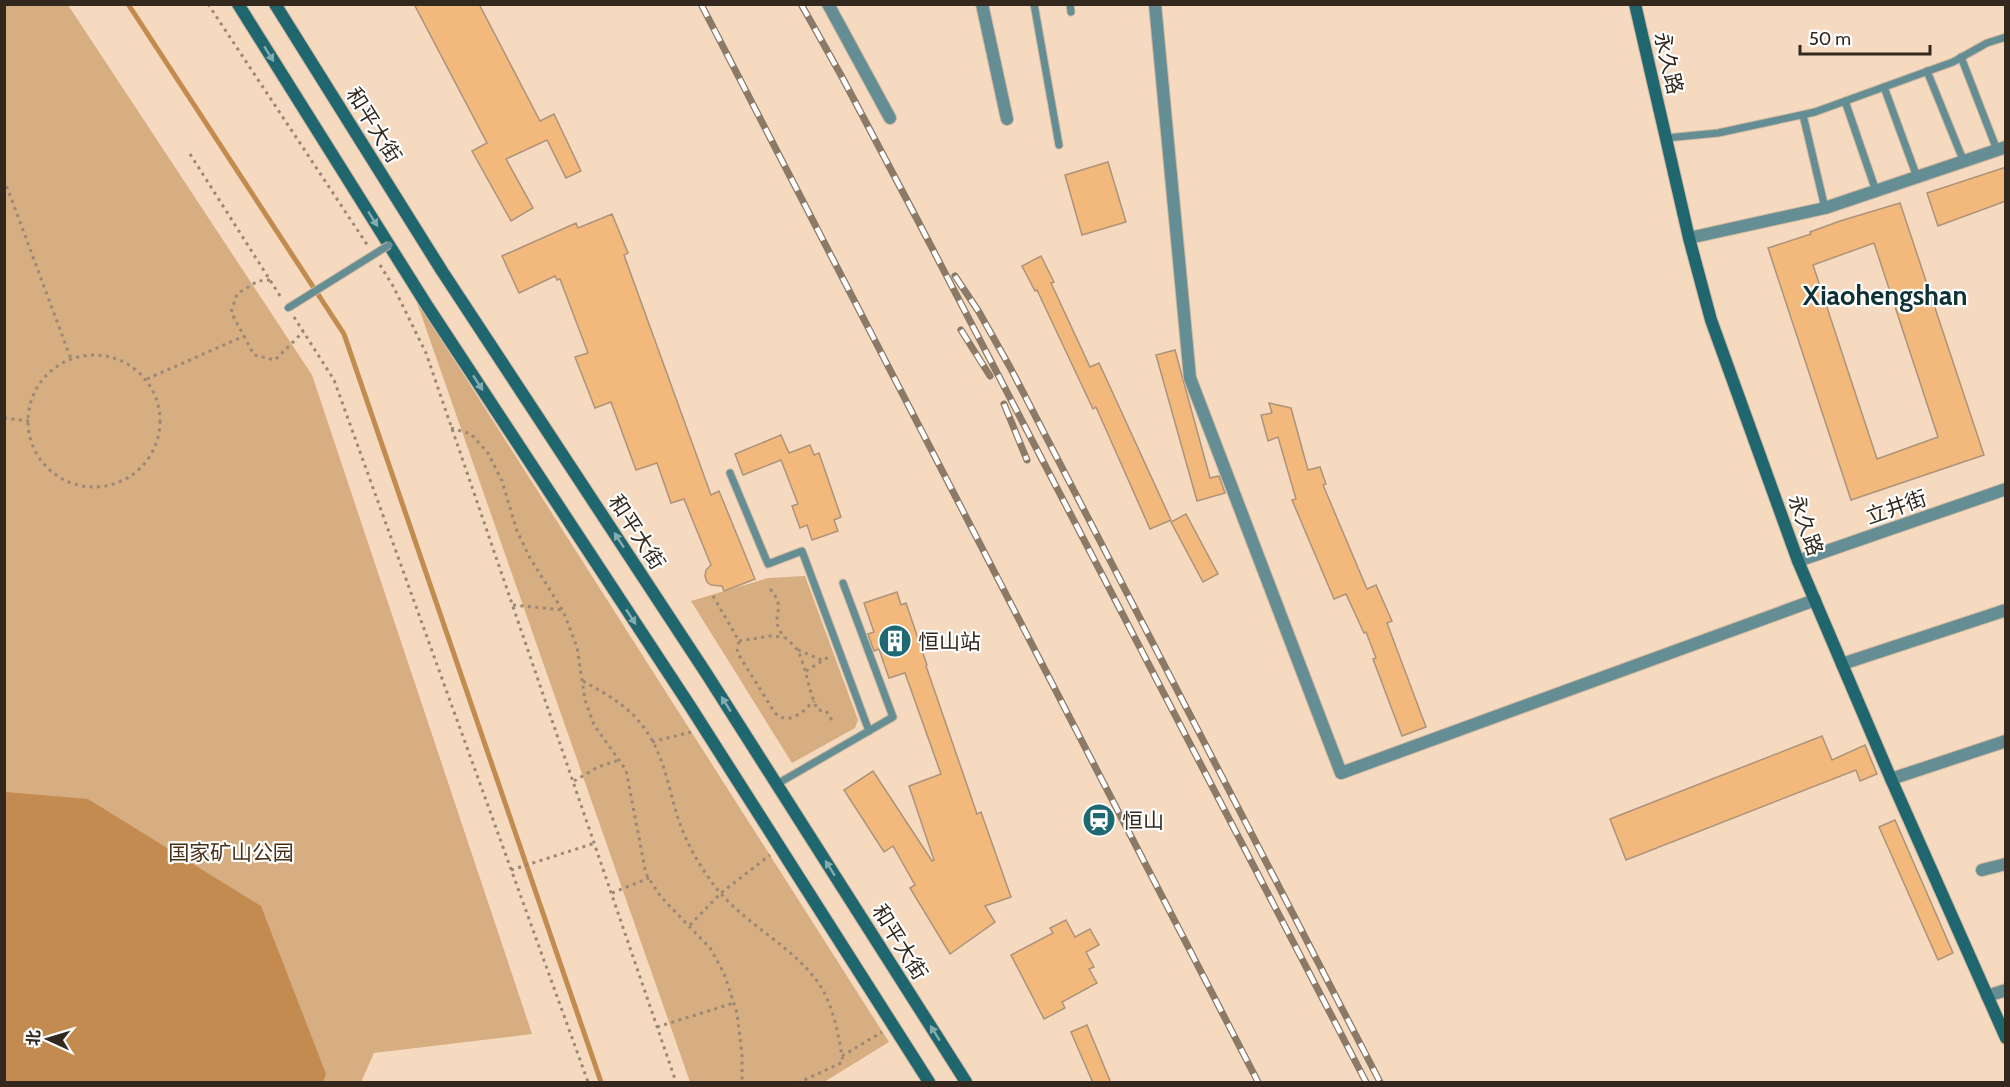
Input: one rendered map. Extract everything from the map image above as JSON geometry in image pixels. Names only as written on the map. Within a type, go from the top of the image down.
[{"type":"main road","points":[[238,4],[426,304],[704,728],[928,1083]]},
{"type":"main road","name":"和平大街","points":[[275,4],[442,271],[700,663],[966,1083]]},
{"type":"main road","name":"永久路","points":[[1635,4],[1689,238],[1711,320],[1798,561],[1891,779],[2006,1038]]},
{"type":"street","points":[[828,4],[890,118]]},
{"type":"street","points":[[982,4],[1007,119]]},
{"type":"street","points":[[1155,4],[1190,378],[1341,773],[1815,600]]},
{"type":"street","points":[[1689,238],[1826,208],[2001,149]]},
{"type":"street","name":"立井街","points":[[1798,561],[2006,489]]},
{"type":"street","points":[[1842,663],[2006,610]]},
{"type":"street","points":[[1891,779],[2006,741]]},
{"type":"street","points":[[1982,870],[2006,864]]},
{"type":"street","points":[[1987,996],[2006,990]]},
{"type":"lane","points":[[1034,4],[1059,145]]},
{"type":"lane","points":[[1666,138],[1718,133],[1803,115],[1927,71],[2006,36]]},
{"type":"lane","points":[[1961,57],[2001,149]]},
{"type":"lane","points":[[1927,71],[1964,162]]},
{"type":"lane","points":[[1884,87],[1917,177]]},
{"type":"lane","points":[[1845,101],[1876,191]]},
{"type":"lane","points":[[1803,115],[1826,208]]},
{"type":"lane","points":[[288,308],[389,245]]},
{"type":"lane","points":[[730,473],[768,564],[802,551],[869,730]]},
{"type":"lane","points":[[777,784],[893,717],[843,583]]},
{"type":"path","points":[[208,4],[374,255],[393,286],[426,353],[676,1083]]},
{"type":"path","points":[[190,154],[334,380],[588,1083]]},
{"type":"path","points":[[4,179],[71,359]]},
{"type":"path","points":[[270,280],[258,281],[237,294],[231,312],[254,355],[275,360],[303,332]]},
{"type":"path","points":[[146,379],[244,336]]},
{"type":"path","points":[[87,354],[110,356],[130,365],[146,379],[157,398],[160,419],[158,440],[141,467],[114,484],[93,487],[72,483],[53,473],[39,457],[30,437],[28,415],[34,393],[47,374],[71,359],[87,354]]},
{"type":"path","points":[[4,418],[29,421]]},
{"type":"path","points":[[451,428],[471,434],[488,453],[502,481],[517,531],[530,558],[562,610],[577,647],[585,700],[594,725],[626,770],[646,874],[661,897],[710,948],[724,973],[734,1004],[742,1055],[742,1083]]},
{"type":"path","points":[[770,589],[776,595],[780,606],[779,629],[797,649],[822,660]]},
{"type":"path","points":[[713,596],[739,642],[737,652],[775,713],[781,718],[789,719],[803,711],[813,701]]},
{"type":"path","points":[[513,605],[562,610]]},
{"type":"path","points":[[739,642],[771,636],[786,638]]},
{"type":"path","points":[[797,649],[806,671],[813,701],[818,710],[826,711],[833,722]]},
{"type":"path","points":[[806,671],[839,650]]},
{"type":"path","points":[[583,681],[614,698],[641,723],[668,777],[675,809],[691,850],[712,883],[744,915],[791,952],[816,978],[833,1013],[843,1062],[800,1083]]},
{"type":"path","points":[[652,742],[704,728]]},
{"type":"path","points":[[574,781],[598,767],[620,760]]},
{"type":"path","points":[[511,870],[595,843]]},
{"type":"path","points":[[690,925],[721,892],[780,848]]},
{"type":"path","points":[[611,893],[649,879]]},
{"type":"path","points":[[657,1028],[734,1004]]},
{"type":"path","points":[[842,1056],[893,1026]]},
{"type":"green space","name":"国家矿山公园","points":[[5,5],[68,5],[312,375],[532,1034],[374,1053],[361,1082],[5,1082]]},
{"type":"green space","points":[[416,300],[889,1042],[824,1082],[690,1082]]},
{"type":"green space","points":[[805,576],[858,720],[855,728],[792,763],[691,601],[768,578]]},
{"type":"shaded area","points":[[5,792],[88,799],[261,906],[326,1074],[323,1082],[5,1082]]},
{"type":"building","points":[[414,4],[479,4],[540,121],[554,114],[581,171],[566,178],[547,140],[506,159],[533,208],[511,221],[472,151],[487,143]]},
{"type":"building","points":[[1108,162],[1126,222],[1082,235],[1065,175]]},
{"type":"building","points":[[2006,167],[2006,201],[1938,226],[1927,193]]},
{"type":"building","points":[[1900,203],[1984,455],[1851,500],[1768,248],[1811,234],[1810,232]],"holes":[[[1874,243],[1938,437],[1877,459],[1813,265]]]},
{"type":"building","points":[[612,214],[628,253],[624,255],[711,495],[719,491],[755,579],[724,591],[722,586],[711,585],[707,582],[706,570],[711,565],[684,499],[671,503],[657,463],[636,470],[611,402],[595,408],[575,357],[588,353],[560,279],[557,280],[555,276],[519,293],[502,256],[576,223],[578,228]]},
{"type":"building","points":[[1041,256],[1090,367],[1099,363],[1171,520],[1150,529],[1096,407],[1093,409],[1037,290],[1035,291],[1022,266]]},
{"type":"building","points":[[1175,350],[1210,478],[1219,476],[1225,493],[1197,501],[1156,355]]},
{"type":"building","points":[[1269,403],[1291,408],[1308,470],[1320,467],[1326,484],[1323,485],[1367,589],[1376,585],[1392,621],[1387,623],[1426,727],[1402,736],[1373,659],[1376,658],[1366,632],[1364,633],[1346,594],[1334,599],[1292,500],[1296,499],[1278,437],[1268,441],[1261,415],[1272,413]]},
{"type":"building","points":[[781,435],[789,453],[810,445],[814,455],[819,453],[841,517],[834,520],[838,531],[812,540],[807,525],[800,528],[792,506],[798,504],[781,460],[743,475],[735,454]]},
{"type":"building","points":[[1186,514],[1218,574],[1203,582],[1171,522]]},
{"type":"building","points":[[897,592],[901,605],[906,603],[977,814],[981,812],[1011,897],[985,906],[995,922],[950,954],[910,888],[915,885],[893,846],[884,852],[844,790],[873,771],[932,861],[934,860],[909,786],[941,774],[905,673],[889,678],[879,649],[874,651],[868,634],[874,632],[864,603]]},
{"type":"building","points":[[1822,736],[1832,760],[1865,745],[1877,774],[1860,781],[1856,770],[1626,860],[1610,819]]},
{"type":"building","points":[[1895,820],[1953,953],[1938,960],[1879,827]]},
{"type":"building","points":[[1066,920],[1075,937],[1090,929],[1099,945],[1086,952],[1094,967],[1089,969],[1097,983],[1062,1002],[1065,1008],[1044,1019],[1011,955],[1053,933],[1050,928]]},
{"type":"building","points":[[1087,1025],[1111,1083],[1093,1083],[1071,1032]]},
{"type":"waterway","points":[[128,4],[344,334],[601,1082]]},
{"type":"railway","points":[[701,4],[1258,1082]]},
{"type":"railway","points":[[801,4],[918,221],[1366,1082]]},
{"type":"railway","points":[[955,276],[979,312],[1011,369],[1380,1082]]},
{"type":"railway","points":[[961,330],[990,376]]},
{"type":"railway","points":[[1004,404],[1027,460]]},
{"type":"place","name":"恒山站","points":[[895,641]]},
{"type":"place","name":"恒山","points":[[1099,820]]},
{"type":"district","name":"Xiaohengshan","points":[[1885,295]]}]
